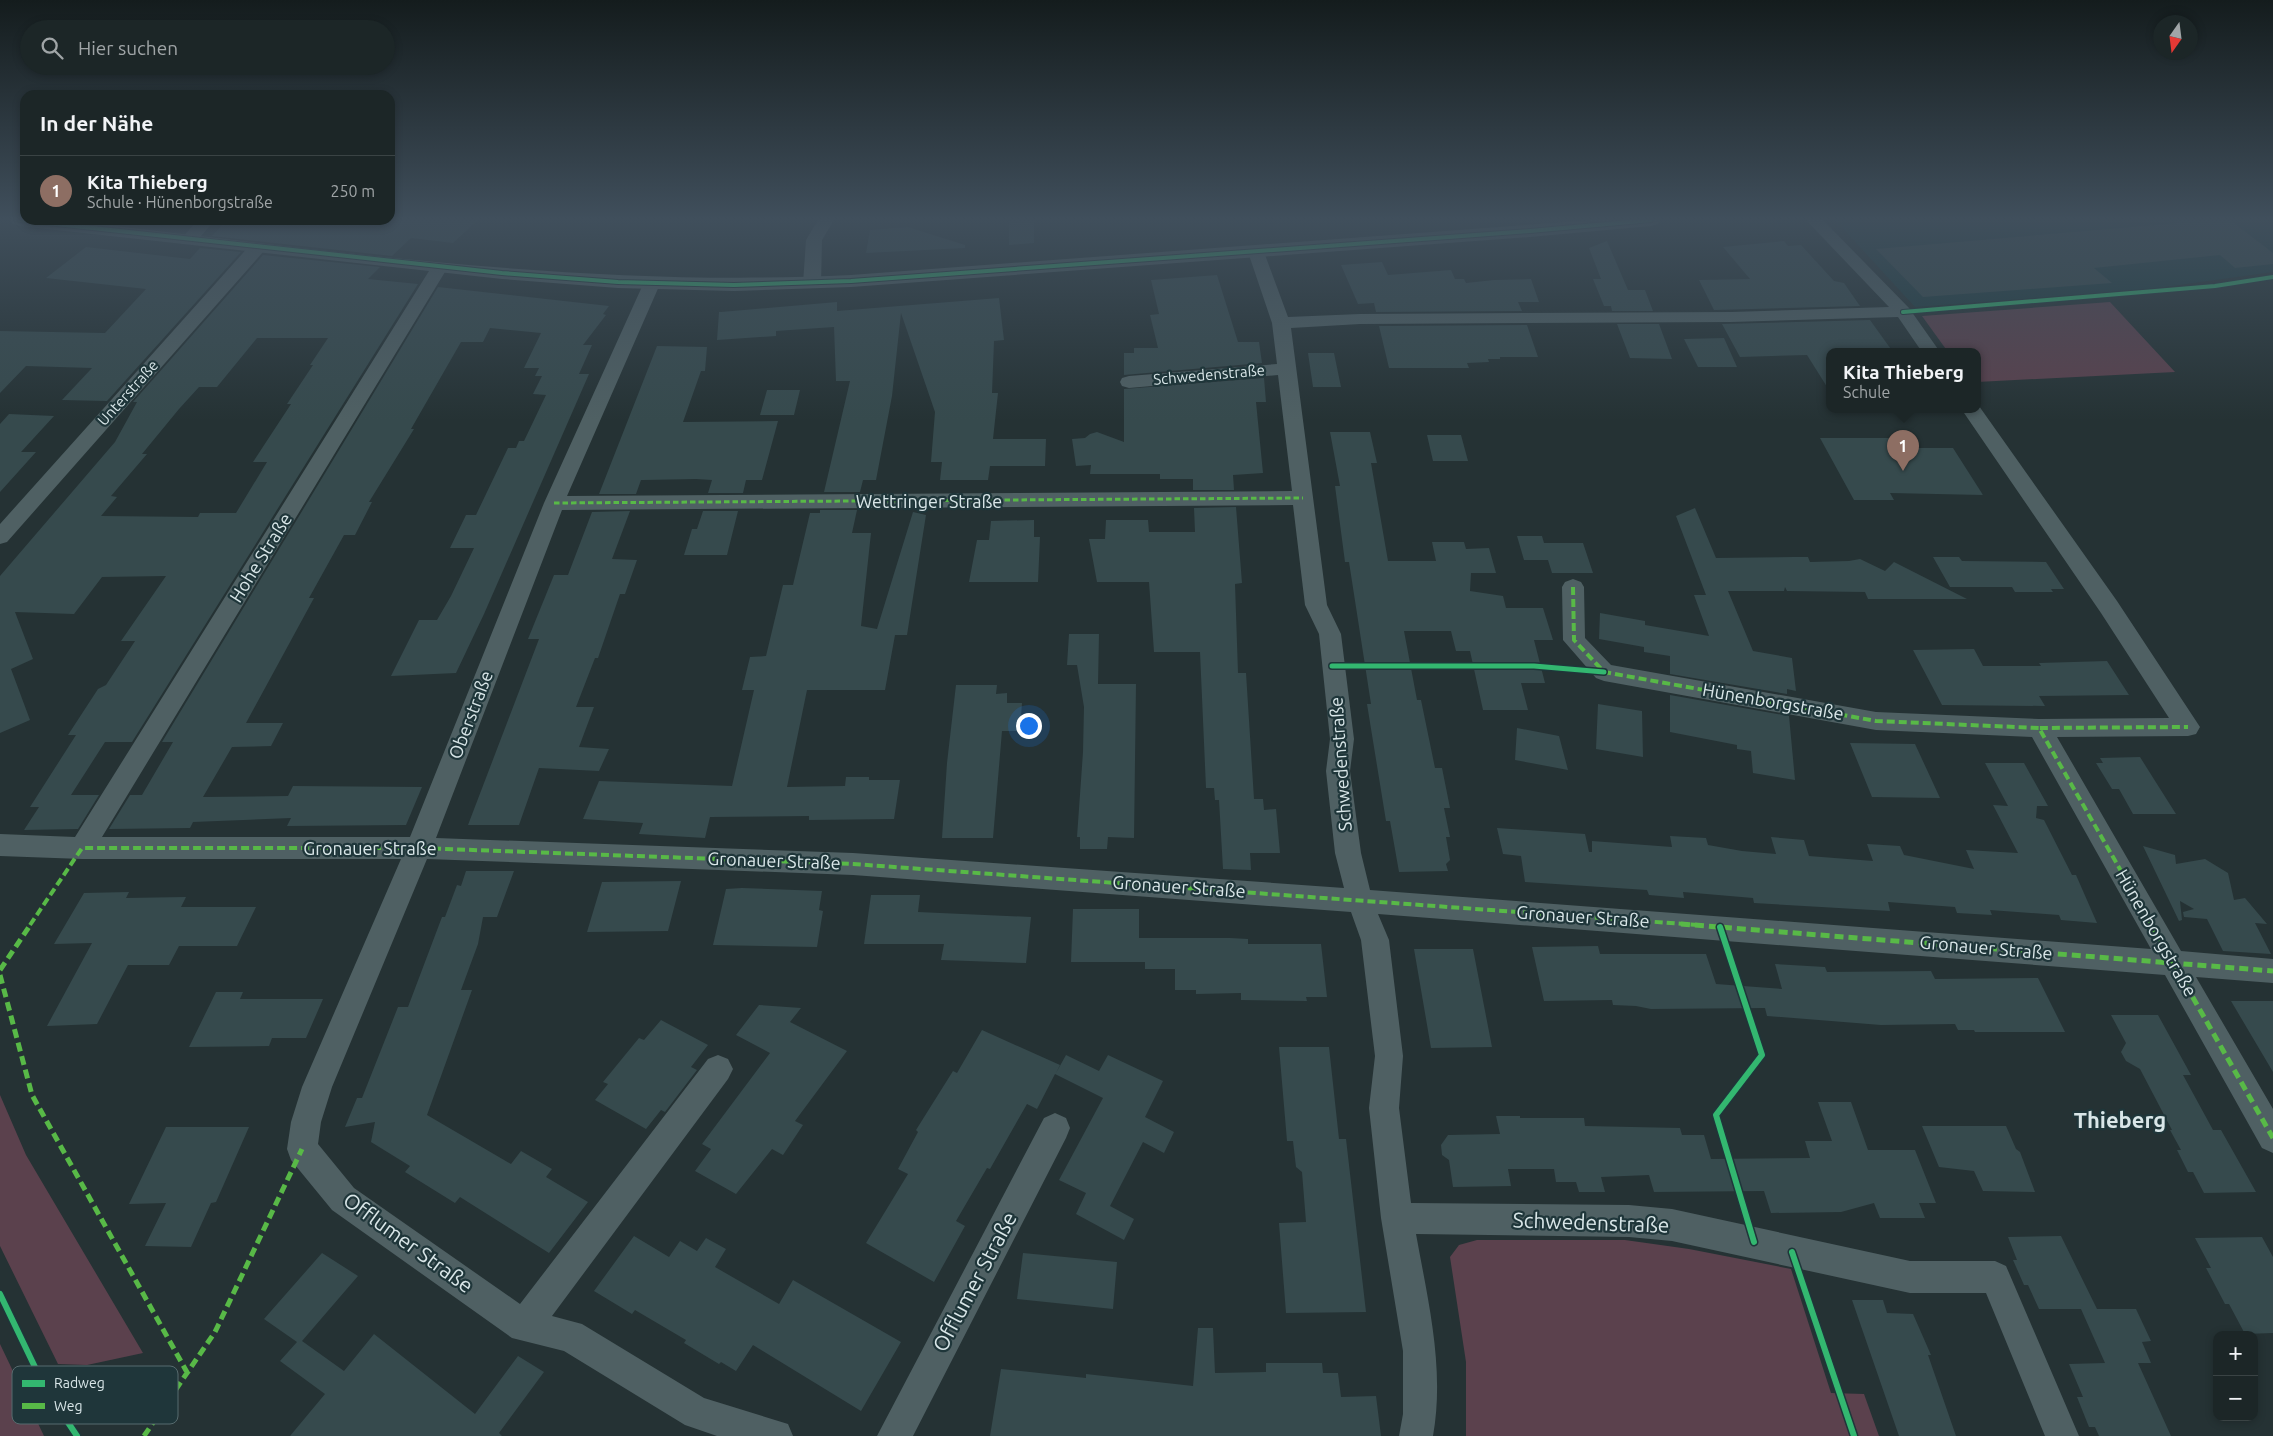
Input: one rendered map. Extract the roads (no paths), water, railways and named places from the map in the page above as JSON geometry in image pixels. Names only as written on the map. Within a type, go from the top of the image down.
[{"type":"street","name":"Unterstraße","points":[[0,537],[222,287]]},
{"type":"street","name":"Hohe Straße","points":[[82,848],[428,287]]},
{"type":"street","name":"Oberstraße","points":[[302,1149],[306,1122],[317,1087],[419,848],[554,503],[650,287]]},
{"type":"street","name":"Schwedenstraße","points":[[1268,287],[1281,323],[1288,369],[1316,605],[1330,634],[1342,739],[1339,780],[1348,853],[1360,901],[1375,940],[1389,1056],[1384,1108],[1397,1218],[1420,1351],[1420,1414],[1416,1436]]},
{"type":"street","points":[[1879,287],[1903,312],[1928,348]]},
{"type":"street","points":[[1281,323],[1360,319],[1731,317],[1903,312]]},
{"type":"street","name":"Schwedenstraße","points":[[1129,382],[1288,369]]},
{"type":"street","name":"Hünenborgstraße","points":[[1573,587],[1574,640],[1604,672],[1876,721],[2039,728],[2188,727],[2110,607],[1974,413]]},
{"type":"street","name":"Wettringer Straße","points":[[554,503],[1079,501],[1303,498]]},
{"type":"street","name":"Hünenborgstraße","points":[[2039,728],[2273,1138]]},
{"type":"street","name":"Gronauer Straße","points":[[0,845],[82,848],[419,848],[854,864],[2273,971]]},
{"type":"street","points":[[524,1326],[718,1069]]},
{"type":"street","name":"Offlumer Straße","points":[[894,1436],[1055,1128]]},
{"type":"street","name":"Offlumer Straße","points":[[302,1149],[342,1199],[524,1326],[570,1336],[697,1413],[776,1436]]},
{"type":"street","name":"Schwedenstraße","points":[[1397,1218],[1629,1222],[1672,1225],[1910,1277],[1995,1276],[2062,1436]]},
{"type":"place","name":"Kita Thieberg","points":[[1903,471]]},
{"type":"district","name":"Thieberg","points":[[2120,1120]]}]
